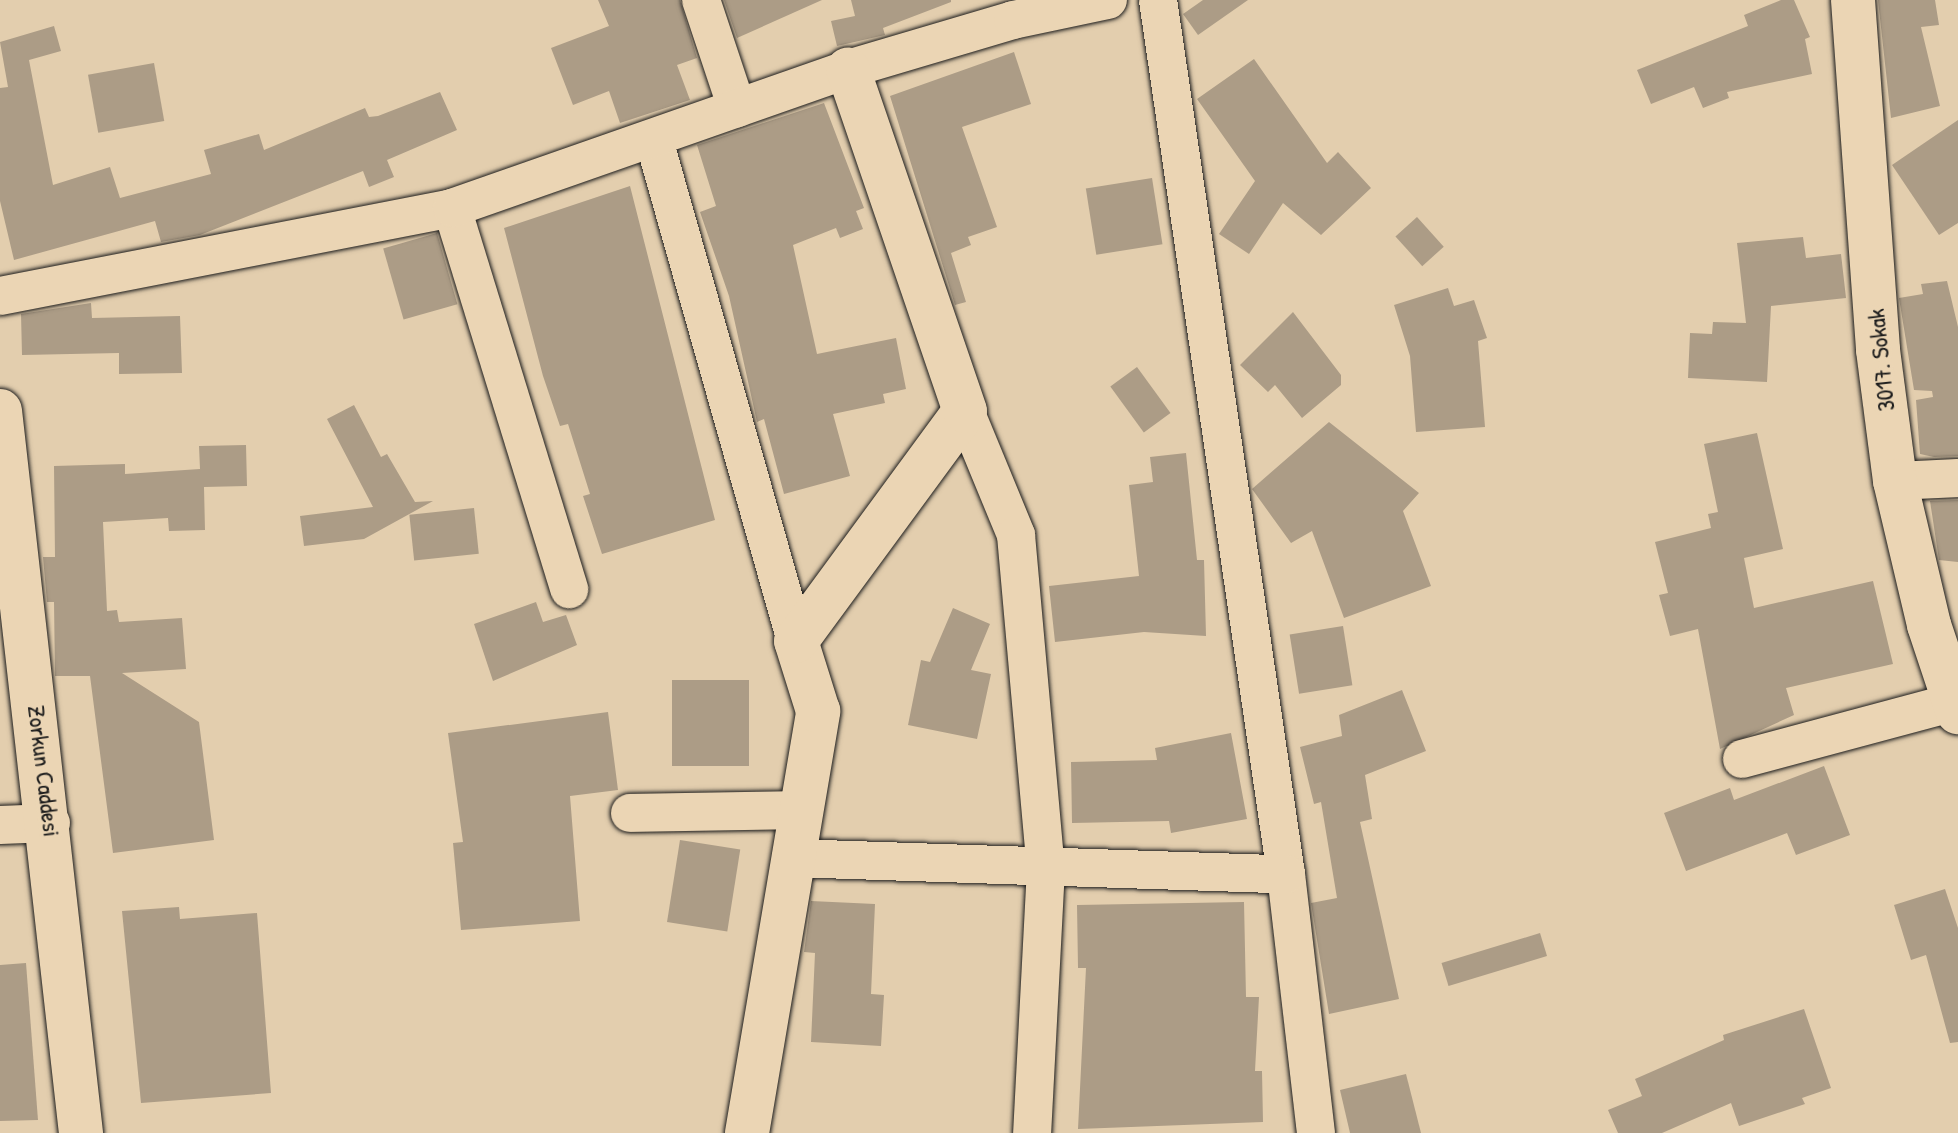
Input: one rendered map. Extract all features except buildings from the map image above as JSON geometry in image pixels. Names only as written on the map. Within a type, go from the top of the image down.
[{"type":"street","points":[[701,0],[737,108]]},
{"type":"street","points":[[0,296],[452,208],[654,140],[848,69],[1013,20],[1108,0]]},
{"type":"street","points":[[1158,0],[1286,874],[1316,1133]]},
{"type":"street","name":"3017. Sokak","points":[[1853,0],[1878,350],[1895,481],[1956,707]]},
{"type":"street","points":[[848,69],[965,411],[1016,535],[1046,868],[1032,1133]]},
{"type":"street","points":[[654,140],[818,711],[747,1133]]},
{"type":"street","points":[[452,208],[569,589]]},
{"type":"street","name":"Zorkun Caddesi","points":[[0,411],[7,544],[51,823],[81,1133]]},
{"type":"street","points":[[796,641],[965,411]]},
{"type":"street","points":[[1895,481],[1958,478]]},
{"type":"street","points":[[1742,759],[1956,707]]},
{"type":"street","points":[[630,813],[800,810]]},
{"type":"street","points":[[0,825],[51,823]]},
{"type":"street","points":[[791,858],[1286,874]]}]
